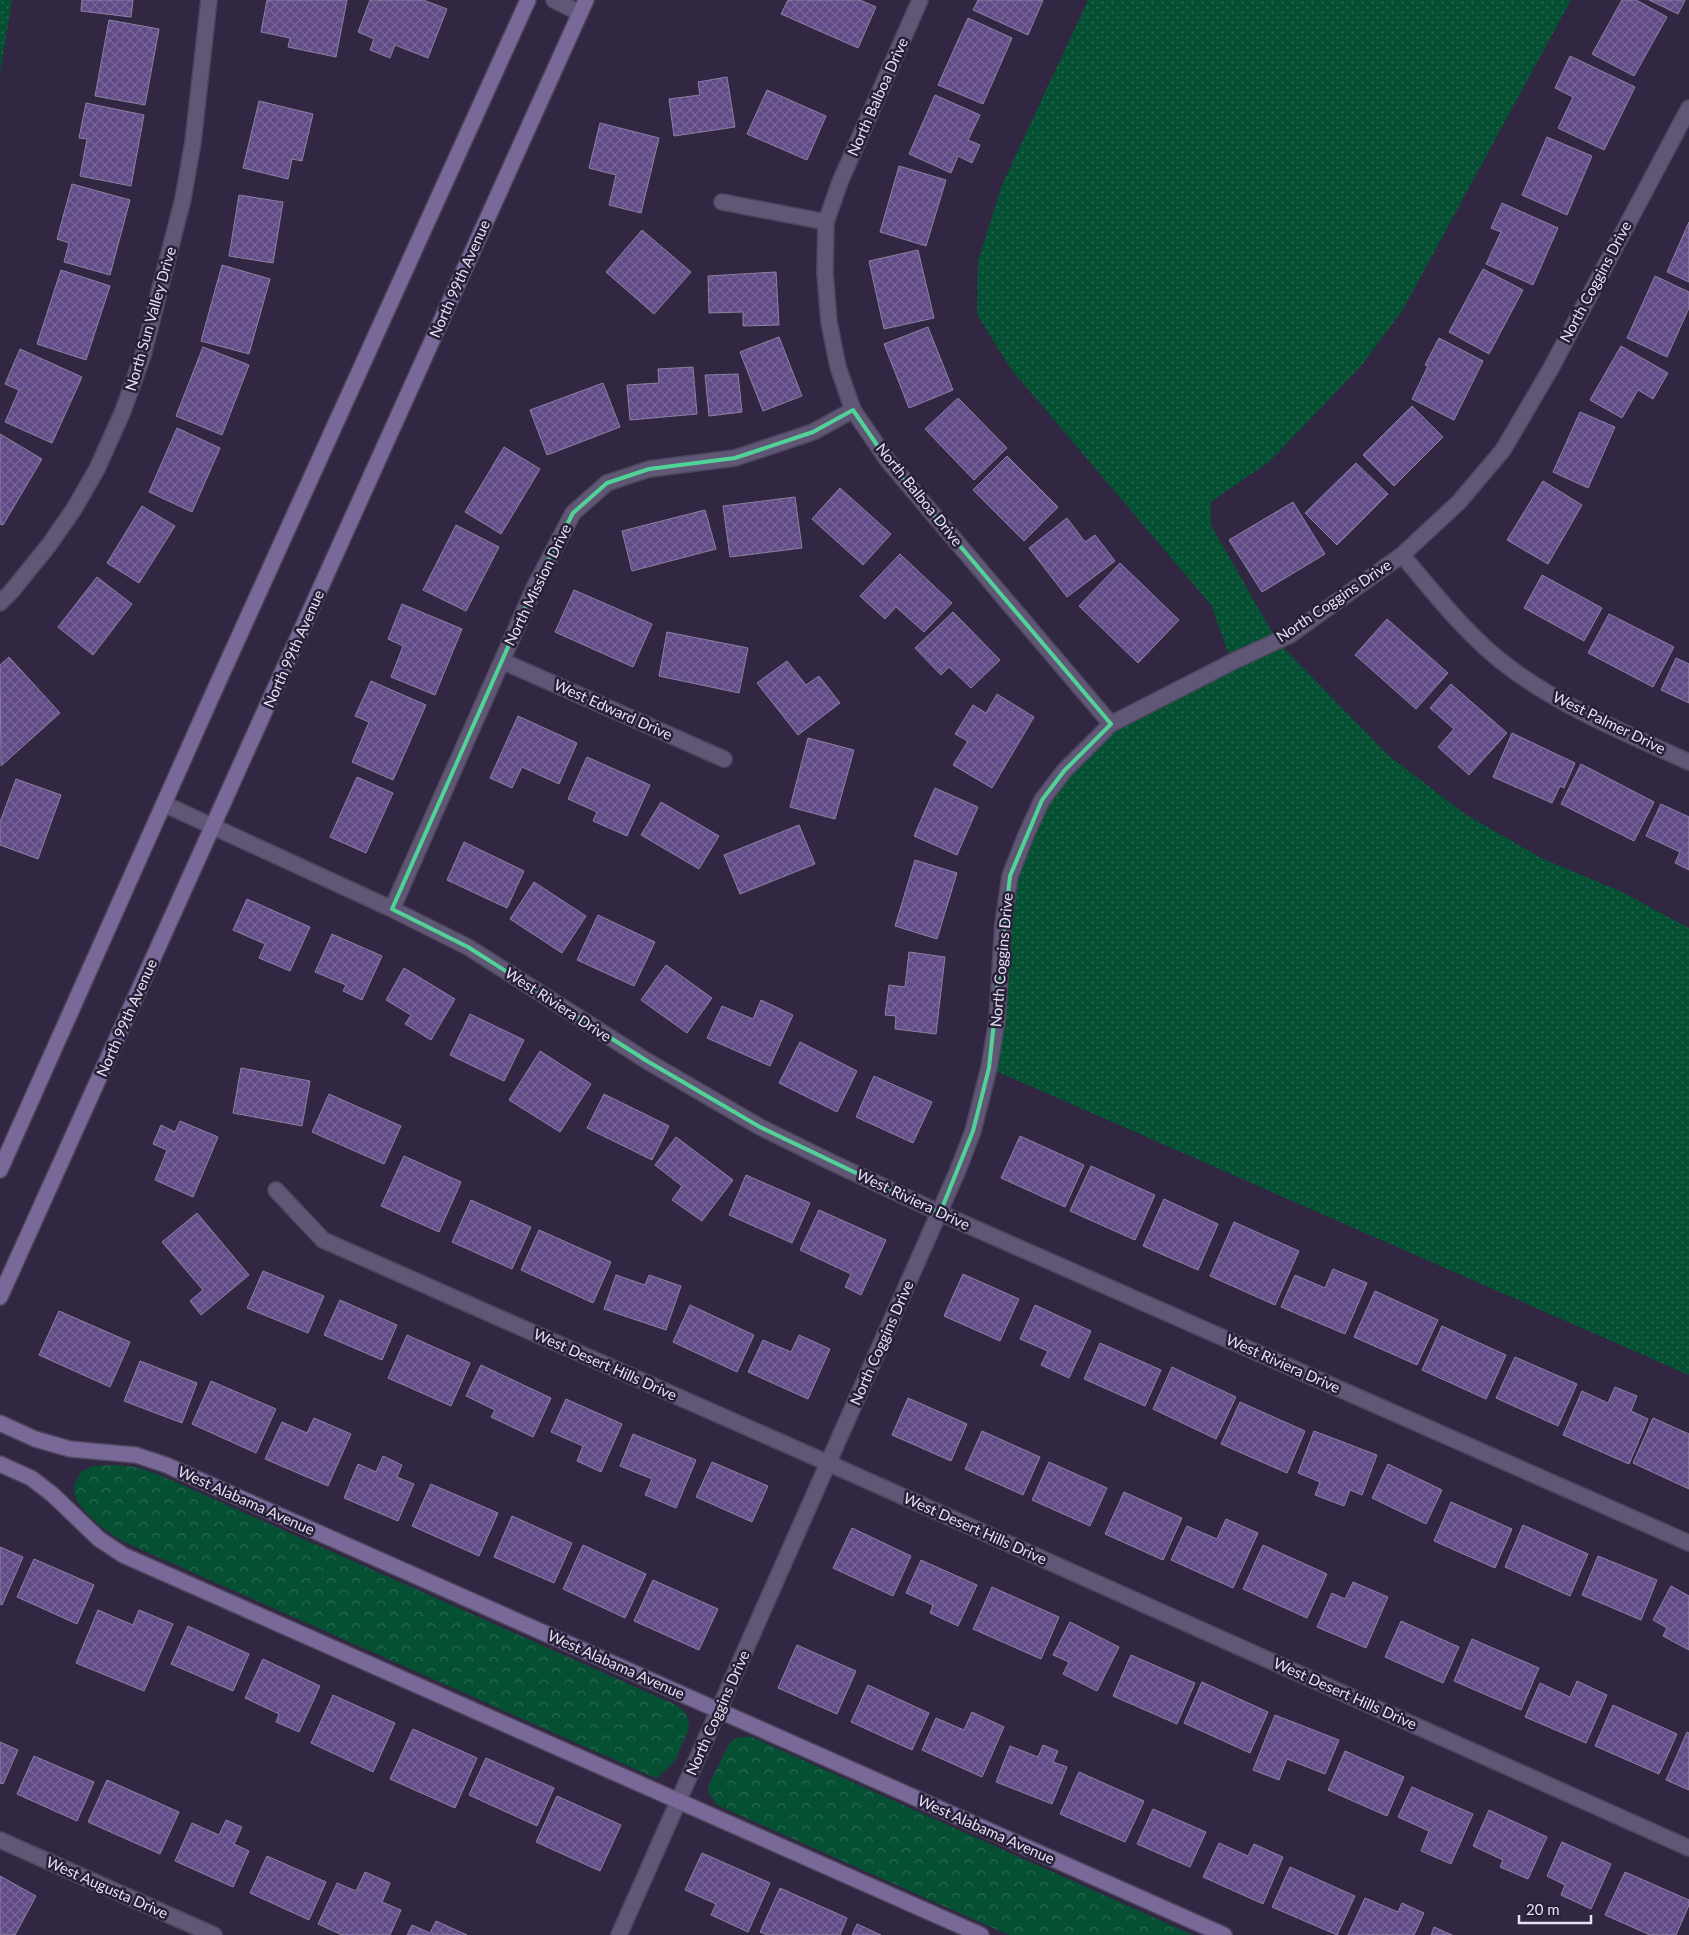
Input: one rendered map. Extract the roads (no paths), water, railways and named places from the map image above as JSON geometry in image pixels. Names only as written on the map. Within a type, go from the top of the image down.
[{"type":"main road","points":[[0,1170],[528,0]]},
{"type":"main road","name":"North 99th Avenue","points":[[0,1297],[583,7]]},
{"type":"main road","name":"West Alabama Avenue","points":[[0,1423],[35,1439],[70,1449],[136,1455],[166,1465],[1224,1935]]},
{"type":"main road","points":[[0,1464],[31,1478],[52,1494],[99,1539],[123,1555],[980,1935]]},
{"type":"street","name":"North Sun Valley Drive","points":[[0,602],[11,592],[49,545],[97,469],[130,392],[143,355],[184,199],[193,142],[209,0]]},
{"type":"street","points":[[554,0],[583,7]]},
{"type":"street","name":"North Balboa Drive","points":[[920,0],[840,182],[826,222],[825,273],[829,322],[838,367],[853,410],[888,461],[1111,724]]},
{"type":"street","name":"North Coggins Drive","points":[[619,1935],[940,1213],[973,1131],[989,1068],[996,1021],[1003,924],[1010,876],[1042,800],[1064,771],[1111,724],[1232,662],[1290,635],[1402,556],[1459,502],[1503,450],[1550,370],[1689,108]]},
{"type":"street","points":[[722,202],[826,222]]},
{"type":"street","name":"North Mission Drive","points":[[392,908],[535,586],[573,513],[607,483],[649,469],[735,458],[813,432],[853,410]]},
{"type":"street","name":"West Palmer Drive","points":[[1402,556],[1463,626],[1509,668],[1565,704],[1689,762]]},
{"type":"street","name":"West Edward Drive","points":[[502,662],[724,759]]},
{"type":"street","name":"West Riviera Drive","points":[[164,804],[392,908],[468,947],[598,1032],[760,1127],[833,1163],[940,1213],[1689,1543]]},
{"type":"street","name":"West Desert Hills Drive","points":[[276,1190],[323,1240],[828,1463],[1689,1848]]},
{"type":"street","name":"West Augusta Drive","points":[[0,1840],[214,1935]]}]
